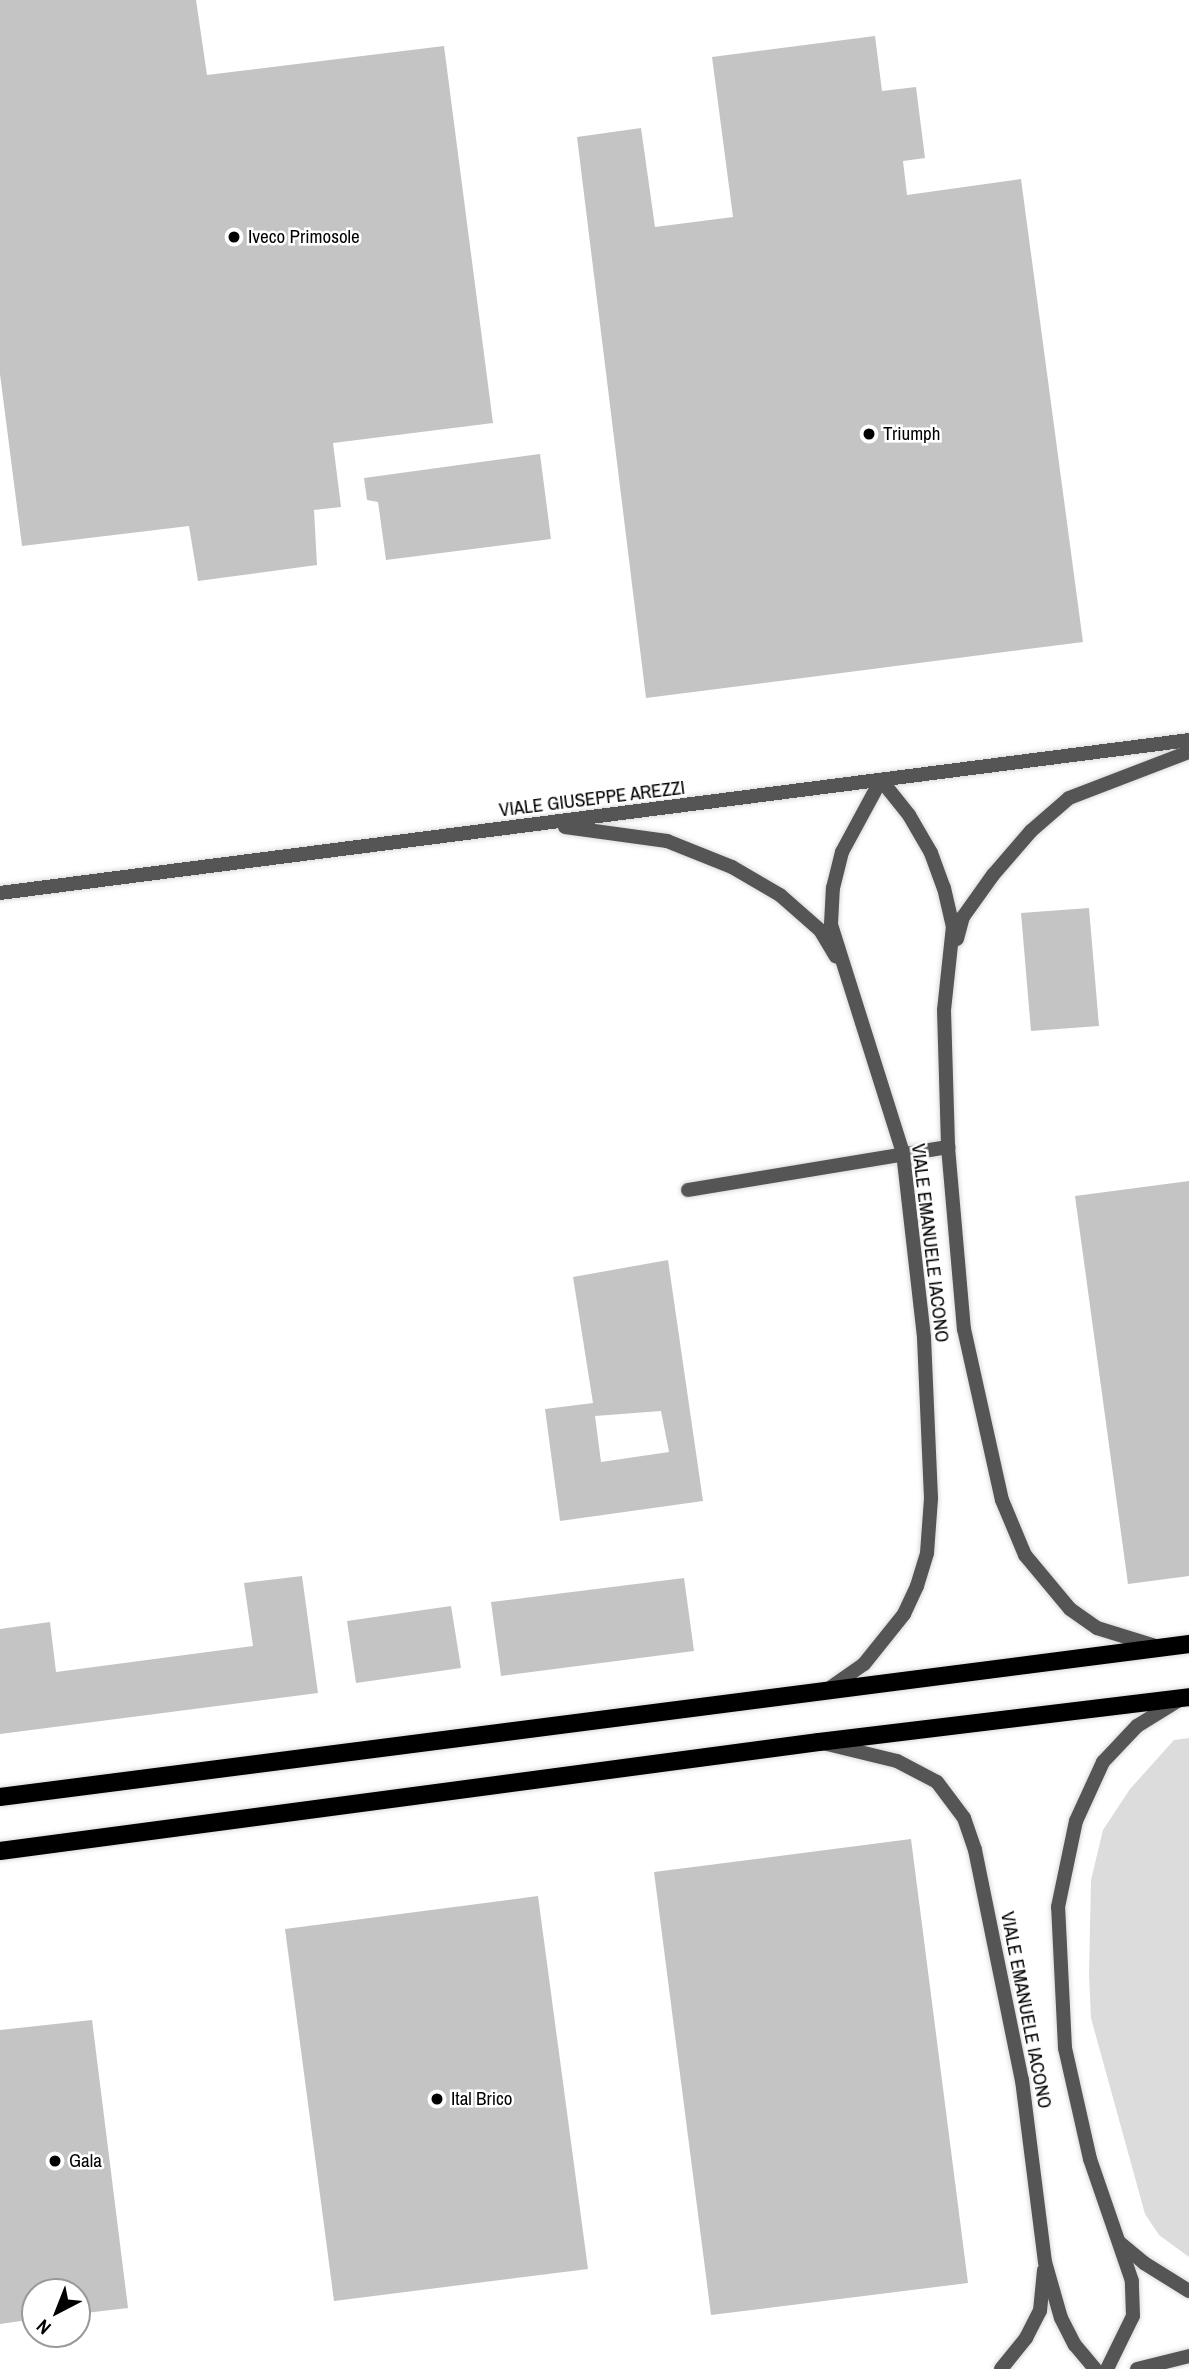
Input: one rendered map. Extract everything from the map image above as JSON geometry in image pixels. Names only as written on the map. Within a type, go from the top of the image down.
[{"type":"main road","points":[[0,1797],[1189,1644]]},
{"type":"main road","points":[[0,1851],[819,1742],[1186,1697]]},
{"type":"street","name":"VIALE GIUSEPPE AREZZI","points":[[0,893],[547,825],[1189,740]]},
{"type":"street","points":[[949,964],[963,917],[993,875],[1031,831],[1069,798],[1189,752]]},
{"type":"street","points":[[881,780],[914,824],[931,853],[944,888],[953,926],[944,1010],[948,1147],[964,1329],[1002,1500],[1025,1555],[1070,1609],[1097,1628],[1128,1640],[1163,1647]]},
{"type":"street","name":"VIALE EMANUELE IACONO","points":[[825,1692],[864,1664],[886,1639],[917,1586],[927,1553],[931,1498],[923,1337],[903,1153],[831,924],[833,888],[842,852],[881,780]]},
{"type":"street","points":[[547,825],[667,841],[733,867],[780,895],[820,930],[848,977]]},
{"type":"street","points":[[688,1191],[948,1147]]},
{"type":"street","name":"VIALE EMANUELE IACONO","points":[[1107,2369],[1133,2316],[1132,2281],[1090,2159],[1065,2048],[1058,1907],[1076,1821],[1103,1762],[1137,1726],[1186,1697]]},
{"type":"street","name":"VIALE EMANUELE IACONO","points":[[819,1742],[897,1761],[928,1776],[937,1782],[964,1818],[975,1850],[1022,2080],[1045,2262],[1061,2318],[1075,2345],[1095,2369]]},
{"type":"street","points":[[1118,2242],[1144,2263],[1189,2291]]},
{"type":"street","points":[[1001,2369],[1026,2338],[1040,2311],[1045,2262]]},
{"type":"street","points":[[1137,2369],[1189,2356]]},
{"type":"shaded area","points":[[1189,1738],[1189,2257],[1159,2235],[1145,2214],[1091,2018],[1089,1975],[1091,1880],[1103,1830],[1130,1789],[1174,1740]]},
{"type":"building","name":"Iveco Primosole","points":[[0,0],[196,0],[207,75],[444,46],[493,423],[333,443],[341,507],[314,510],[317,565],[198,581],[189,526],[22,546],[0,374]]},
{"type":"building","name":"Triumph","points":[[875,36],[882,91],[916,87],[925,158],[903,161],[907,195],[1021,179],[1083,642],[646,698],[577,137],[641,128],[655,227],[733,217],[712,57]]},
{"type":"building","points":[[540,454],[551,539],[386,560],[378,502],[367,500],[364,478]]},
{"type":"building","points":[[1089,908],[1099,1026],[1031,1031],[1021,913]]},
{"type":"building","points":[[1189,1181],[1189,1576],[1128,1584],[1075,1196]]},
{"type":"building","points":[[668,1260],[703,1501],[560,1521],[545,1409],[593,1403],[573,1277]],"holes":[[[661,1411],[669,1452],[601,1462],[595,1416]]]},
{"type":"building","points":[[302,1576],[318,1693],[0,1734],[0,1629],[50,1622],[56,1672],[253,1646],[244,1583]]},
{"type":"building","points":[[684,1578],[694,1651],[501,1676],[491,1602]]},
{"type":"building","points":[[451,1606],[461,1668],[356,1683],[347,1621]]},
{"type":"building","points":[[911,1839],[968,2283],[711,2315],[654,1872]]},
{"type":"building","name":"Ital Brico","points":[[538,1896],[588,2269],[334,2301],[285,1929]]},
{"type":"building","name":"Gala","points":[[92,2020],[128,2308],[91,2312],[91,2278],[21,2278],[21,2321],[0,2324],[0,2030]]},
{"type":"place","name":"Iveco Primosole","points":[[234,237]]},
{"type":"place","name":"Triumph","points":[[869,434]]},
{"type":"place","name":"Ital Brico","points":[[437,2099]]},
{"type":"place","name":"Gala","points":[[55,2161]]}]
